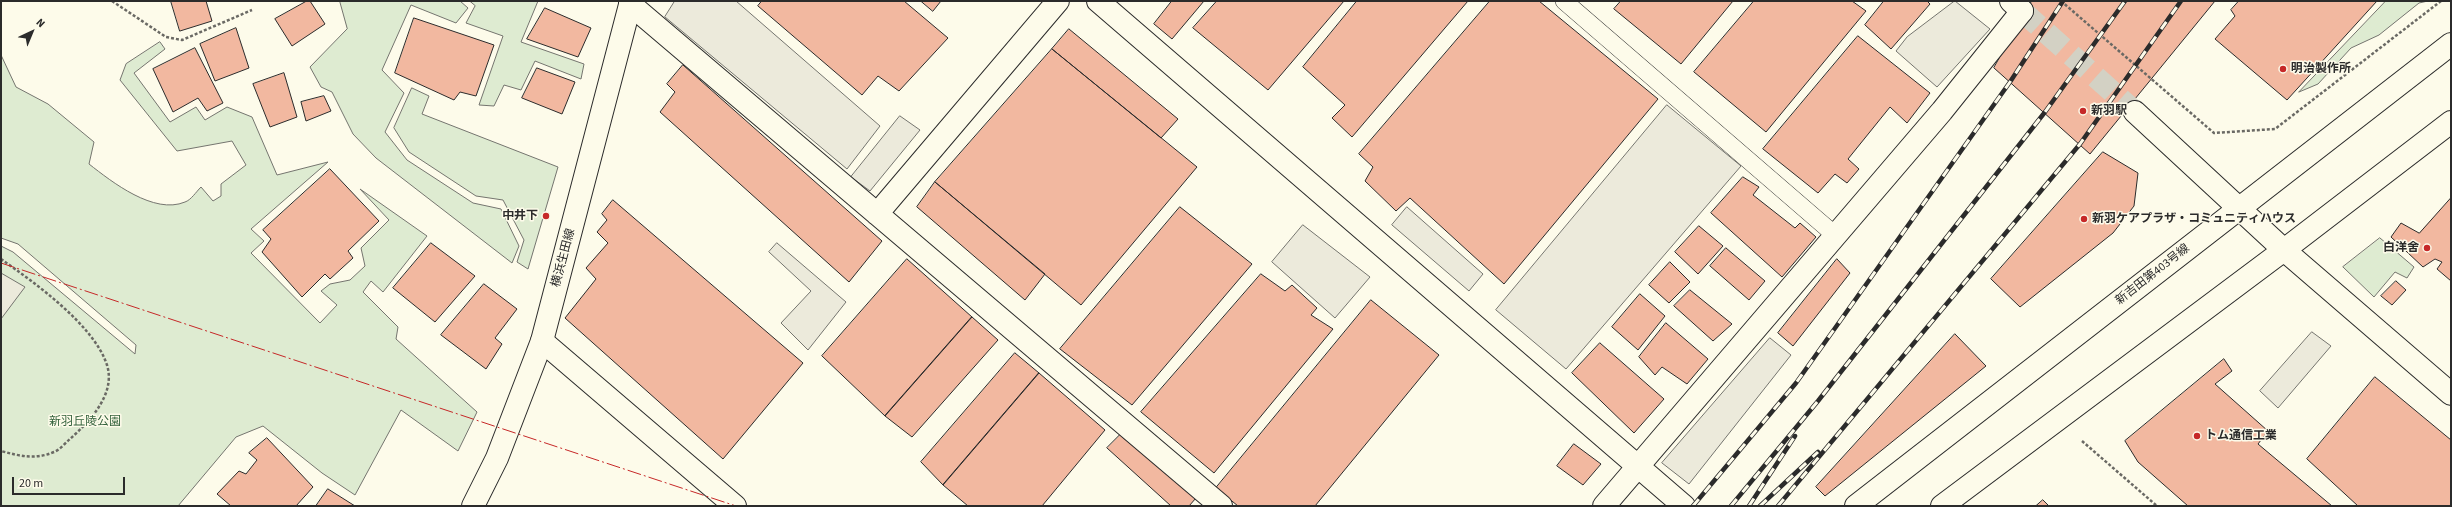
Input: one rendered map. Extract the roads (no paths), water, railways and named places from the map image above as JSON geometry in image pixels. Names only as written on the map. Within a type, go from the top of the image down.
[{"type":"street","points":[[877,214],[1058,1]]},
{"type":"street","points":[[1098,1],[1684,506]]},
{"type":"street","points":[[630,3],[1221,506]]},
{"type":"street","name":"横浜生田線","points":[[473,506],[497,458],[542,341],[630,3]]},
{"type":"street","points":[[1604,506],[1942,112],[2017,6]]},
{"type":"street","name":"新吉田第403号線","points":[[1856,506],[2451,44]]},
{"type":"street","points":[[2135,112],[2284,250],[2451,394]]},
{"type":"street","points":[[1942,506],[2284,250],[2451,122]]},
{"type":"street","points":[[542,341],[735,506]]},
{"type":"lane","points":[[1564,1],[1835,235]]},
{"type":"tunnel","points":[[2022,11],[2135,112]]},
{"type":"railway","points":[[1693,506],[1796,383],[2010,82],[2063,1]]},
{"type":"railway","points":[[1731,506],[1818,401],[2045,112],[2125,1]]},
{"type":"railway","points":[[1778,506],[2080,144],[2181,1]]},
{"type":"railway","points":[[1749,506],[1795,436]]},
{"type":"railway","points":[[1760,506],[1818,452]]},
{"type":"place","name":"明治製作所","points":[[2283,69]]},
{"type":"place","name":"新羽駅","points":[[2083,111]]},
{"type":"place","name":"中井下","points":[[546,216]]},
{"type":"place","name":"新羽ケアプラザ・コミュニティハウス","points":[[2084,219]]},
{"type":"place","name":"白洋舍","points":[[2427,248]]},
{"type":"place","name":"トム通信工業","points":[[2197,436]]},
{"type":"park label","name":"新羽丘陵公園","points":[[85,422]]}]
